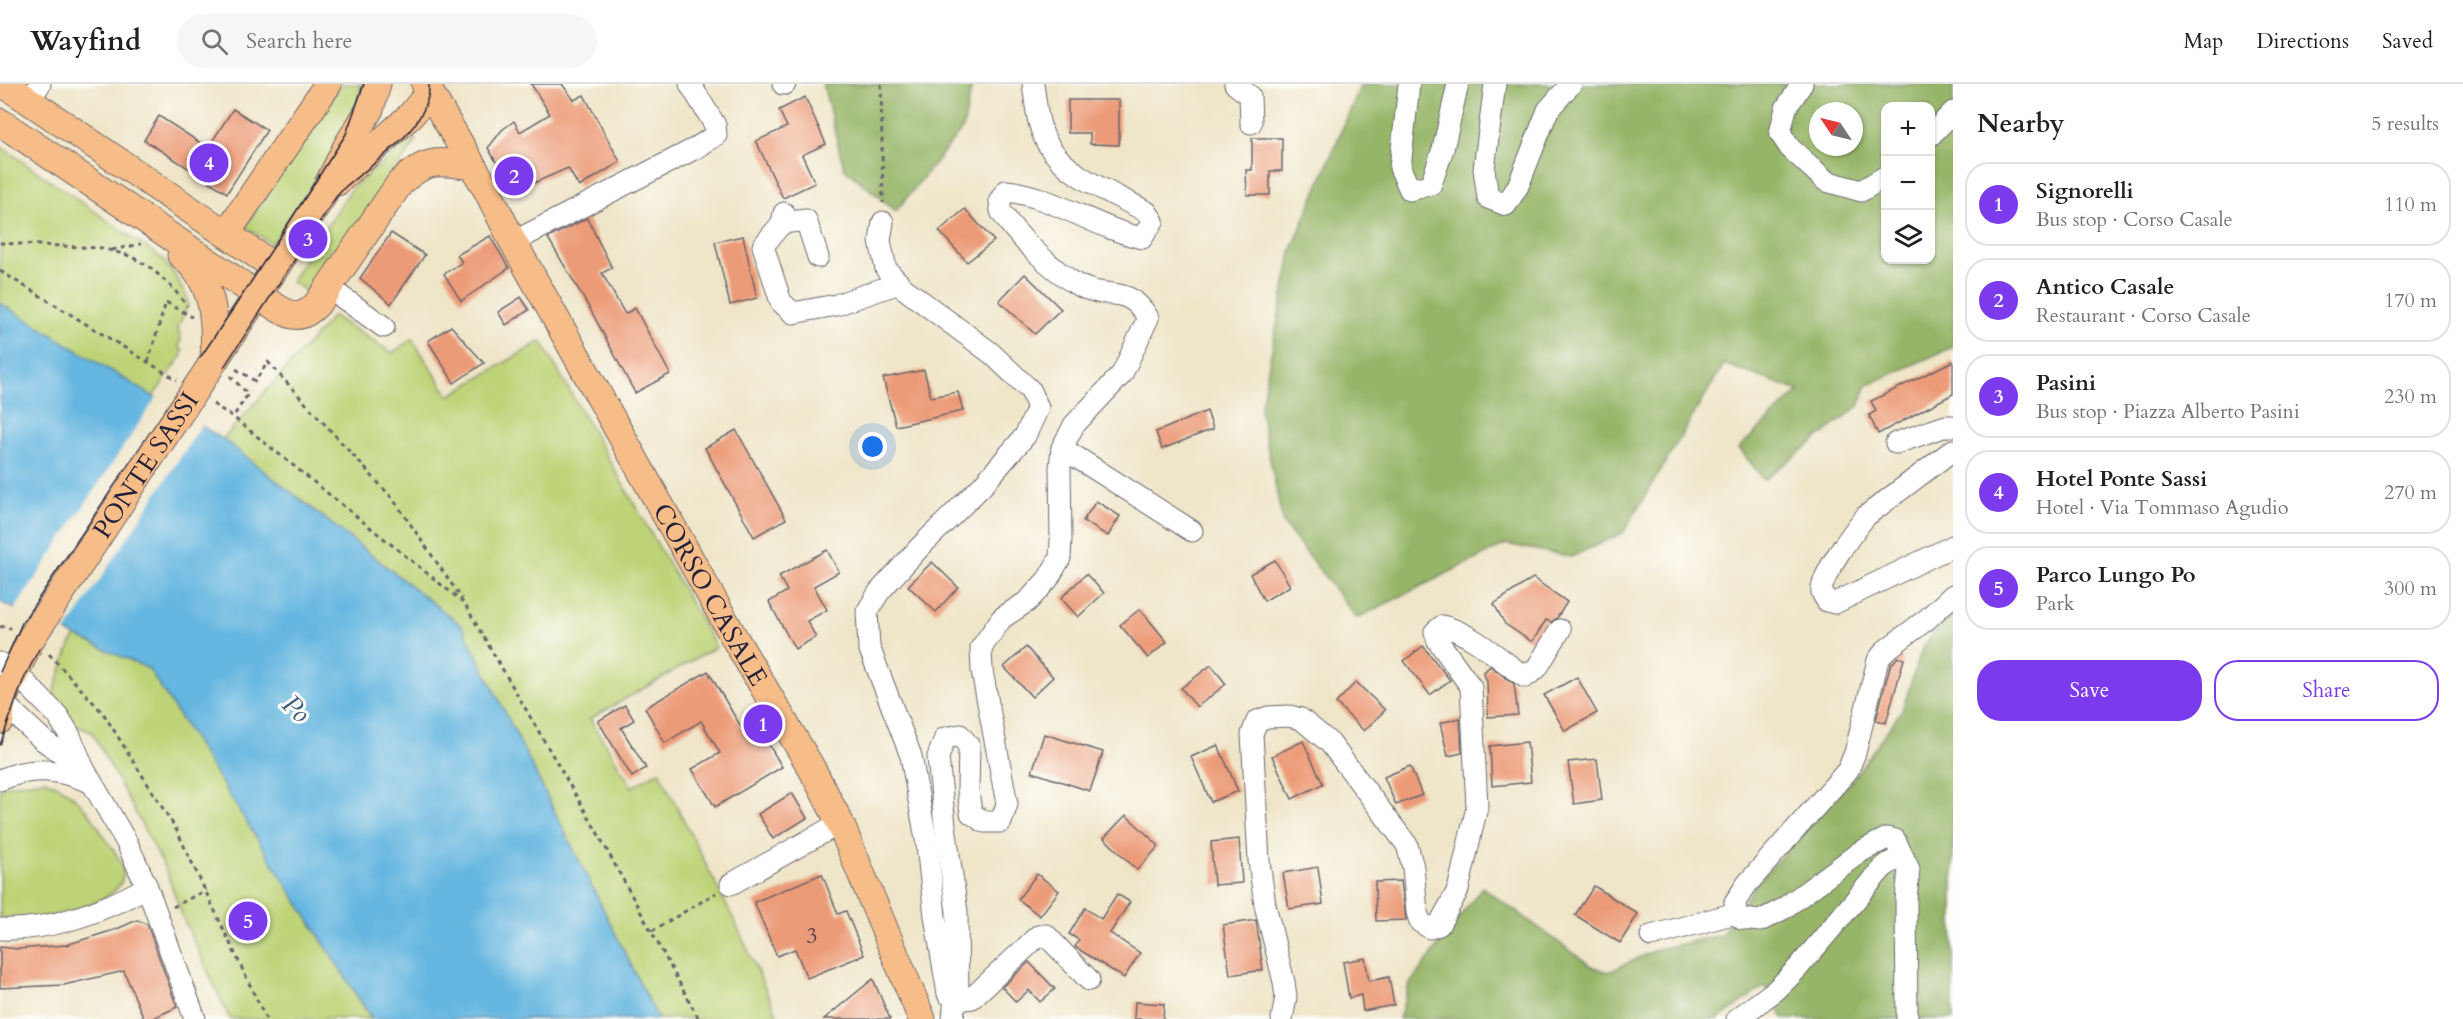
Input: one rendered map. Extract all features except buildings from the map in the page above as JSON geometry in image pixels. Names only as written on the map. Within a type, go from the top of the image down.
[{"type":"main road","points":[[4,84],[35,93],[226,234],[275,267]]},
{"type":"main road","points":[[226,234],[328,84]]},
{"type":"main road","points":[[322,197],[347,146],[370,109],[377,84]]},
{"type":"main road","points":[[361,125],[427,88]]},
{"type":"main road","points":[[322,197],[410,116],[427,88]]},
{"type":"main road","name":"CORSO CASALE","points":[[427,88],[489,192],[513,242],[735,639],[812,769],[840,823],[922,1019]]},
{"type":"main road","points":[[0,122],[257,294],[288,314],[299,316],[309,313],[329,288],[400,183],[417,167],[429,163],[446,162],[472,166]]},
{"type":"main road","points":[[94,184],[131,221],[195,268],[209,294],[222,367]]},
{"type":"main road","name":"PONTE SASSI","points":[[1,706],[7,667],[31,639],[222,367],[257,294],[322,197]]},
{"type":"street","points":[[513,242],[696,148],[716,135],[715,125],[690,84]]},
{"type":"street","points":[[955,1009],[957,912],[945,826],[939,757],[945,738],[960,735],[969,746],[968,790],[971,813],[984,822],[1001,822],[1007,804],[982,671],[981,648],[1002,618],[1028,601],[1048,579],[1060,558],[1062,448],[1074,425],[1122,374],[1148,318],[1140,304],[1129,296],[1102,294],[1077,284],[1038,254],[1001,212],[1000,200],[1006,191],[1024,192],[1117,233],[1142,238],[1153,221],[1147,212],[1090,182],[1060,160],[1047,142],[1038,118],[1033,84]]},
{"type":"street","points":[[1235,84],[1250,96],[1251,123]]},
{"type":"street","points":[[1409,84],[1400,168],[1410,190],[1431,184],[1443,149],[1458,84]]},
{"type":"street","points":[[1495,84],[1484,169],[1488,198],[1506,205],[1518,186],[1548,110],[1571,84]]},
{"type":"street","points":[[1802,84],[1786,108],[1780,133],[1790,148],[1826,181],[1861,191],[1881,179]]},
{"type":"street","points":[[1935,131],[1953,112]]},
{"type":"street","points":[[818,257],[806,220],[783,218],[763,246],[781,302],[793,313],[836,305],[899,283]]},
{"type":"street","points":[[883,222],[880,241],[886,269],[899,283],[953,327],[991,353],[1031,391],[1038,408],[1026,436],[982,486],[920,547],[879,592],[867,612],[868,647],[911,756],[927,845],[944,973],[948,996],[955,1009]]},
{"type":"street","points":[[329,288],[384,327]]},
{"type":"street","points":[[1896,443],[1946,426],[1953,426]]},
{"type":"street","points":[[1062,448],[1192,531]]},
{"type":"street","points":[[1953,450],[1866,516],[1856,528],[1824,581],[1822,592],[1827,601],[1835,603],[1953,546]]},
{"type":"street","points":[[1906,1019],[1906,900],[1909,869],[1895,840],[1887,838],[1860,852],[1784,909],[1760,921],[1742,919],[1736,913],[1735,902],[1747,884],[1848,770],[1855,753],[1878,660],[1886,650],[1926,620],[1953,595]]},
{"type":"street","points":[[1282,1019],[1286,997],[1284,982],[1265,906],[1258,861],[1252,734],[1257,721],[1268,717],[1289,716],[1301,719],[1330,743],[1407,845],[1413,867],[1420,922],[1430,928],[1439,926],[1458,890],[1477,807],[1471,687],[1438,641],[1435,632],[1442,626],[1451,628],[1498,656],[1525,677],[1537,668],[1560,630]]},
{"type":"street","points":[[7,667],[58,716],[127,843],[158,914],[194,1018]]},
{"type":"street","points":[[1,706],[89,776]]},
{"type":"street","points":[[0,780],[17,773],[45,770],[89,776]]},
{"type":"street","points":[[730,884],[840,823]]},
{"type":"street","points":[[1737,1019],[1776,990],[1797,969],[1887,863],[1904,859]]},
{"type":"street","points":[[0,929],[28,928],[67,921],[111,907],[147,887]]},
{"type":"street","points":[[1652,936],[1736,913]]},
{"type":"street","points":[[955,1009],[972,998],[1038,936],[1046,935],[1089,980]]},
{"type":"path","points":[[881,84],[883,222]]},
{"type":"path","points":[[111,250],[147,242]]},
{"type":"path","points":[[0,243],[102,248],[130,255],[151,268],[191,309]]},
{"type":"path","points":[[0,271],[148,362],[166,302],[198,320]]},
{"type":"path","points":[[222,367],[255,381],[268,362],[393,499],[464,603],[596,830],[699,1019]]},
{"type":"path","points":[[222,367],[248,394],[233,417],[464,603]]},
{"type":"path","points":[[0,627],[7,626]]},
{"type":"path","points":[[31,639],[47,652],[103,713],[176,829],[266,1019]]},
{"type":"path","points":[[652,931],[730,884]]},
{"type":"path","points":[[158,914],[206,890]]},
{"type":"green space","points":[[342,84],[361,84],[348,125],[325,167],[272,244],[245,227]]},
{"type":"green space","points":[[823,84],[972,84],[963,128],[896,211],[844,168]]},
{"type":"green space","points":[[1361,84],[1953,84],[1953,347],[1867,385],[1859,406],[1764,480],[1739,448],[1799,391],[1724,364],[1623,533],[1571,557],[1506,544],[1357,618],[1283,523],[1260,410],[1292,249]]},
{"type":"green space","points":[[412,138],[416,141],[312,295],[291,281],[352,188]]},
{"type":"green space","points":[[0,146],[163,259],[175,275],[187,298],[188,305],[178,328],[181,339],[179,347],[183,350],[181,357],[143,411],[0,338]]},
{"type":"green space","points":[[333,316],[392,353],[412,339],[449,396],[541,341],[716,647],[590,719],[632,787],[659,771],[736,924],[779,1019],[658,1019],[462,626],[223,439]]},
{"type":"green space","points":[[1953,610],[1953,1019],[1784,1019],[1765,986],[1718,1019],[1399,1019],[1409,985],[1482,887],[1593,967],[1609,972],[1655,950],[1721,935],[1757,883],[1850,783],[1902,710],[1923,646]]},
{"type":"green space","points":[[76,636],[149,668],[372,1019],[230,1019],[183,918],[166,870],[92,732],[71,724],[49,706],[70,645]]},
{"type":"green space","points":[[44,780],[77,799],[89,814],[120,860],[123,870],[121,881],[113,891],[86,906],[28,919],[0,918],[0,790],[7,785]]},
{"type":"water","name":"Po","points":[[0,303],[223,439],[462,626],[658,1019],[372,1019],[149,669],[0,602]]},
{"type":"pier","points":[[158,395],[203,423],[64,634],[13,612]]},
{"type":"tram line","points":[[0,672],[22,623],[247,288],[346,134],[364,84]]},
{"type":"tram line","points":[[0,745],[23,681],[42,643],[336,197],[411,129],[421,115],[427,100],[429,84]]},
{"type":"place","name":"Hotel Ponte Sassi","points":[[209,163]]},
{"type":"place","name":"Antico Casale","points":[[514,176]]},
{"type":"place","name":"Pasini","points":[[308,239]]},
{"type":"place","name":"Signorelli","points":[[763,724]]},
{"type":"place","name":"Parco Lungo Po","points":[[248,921]]}]
